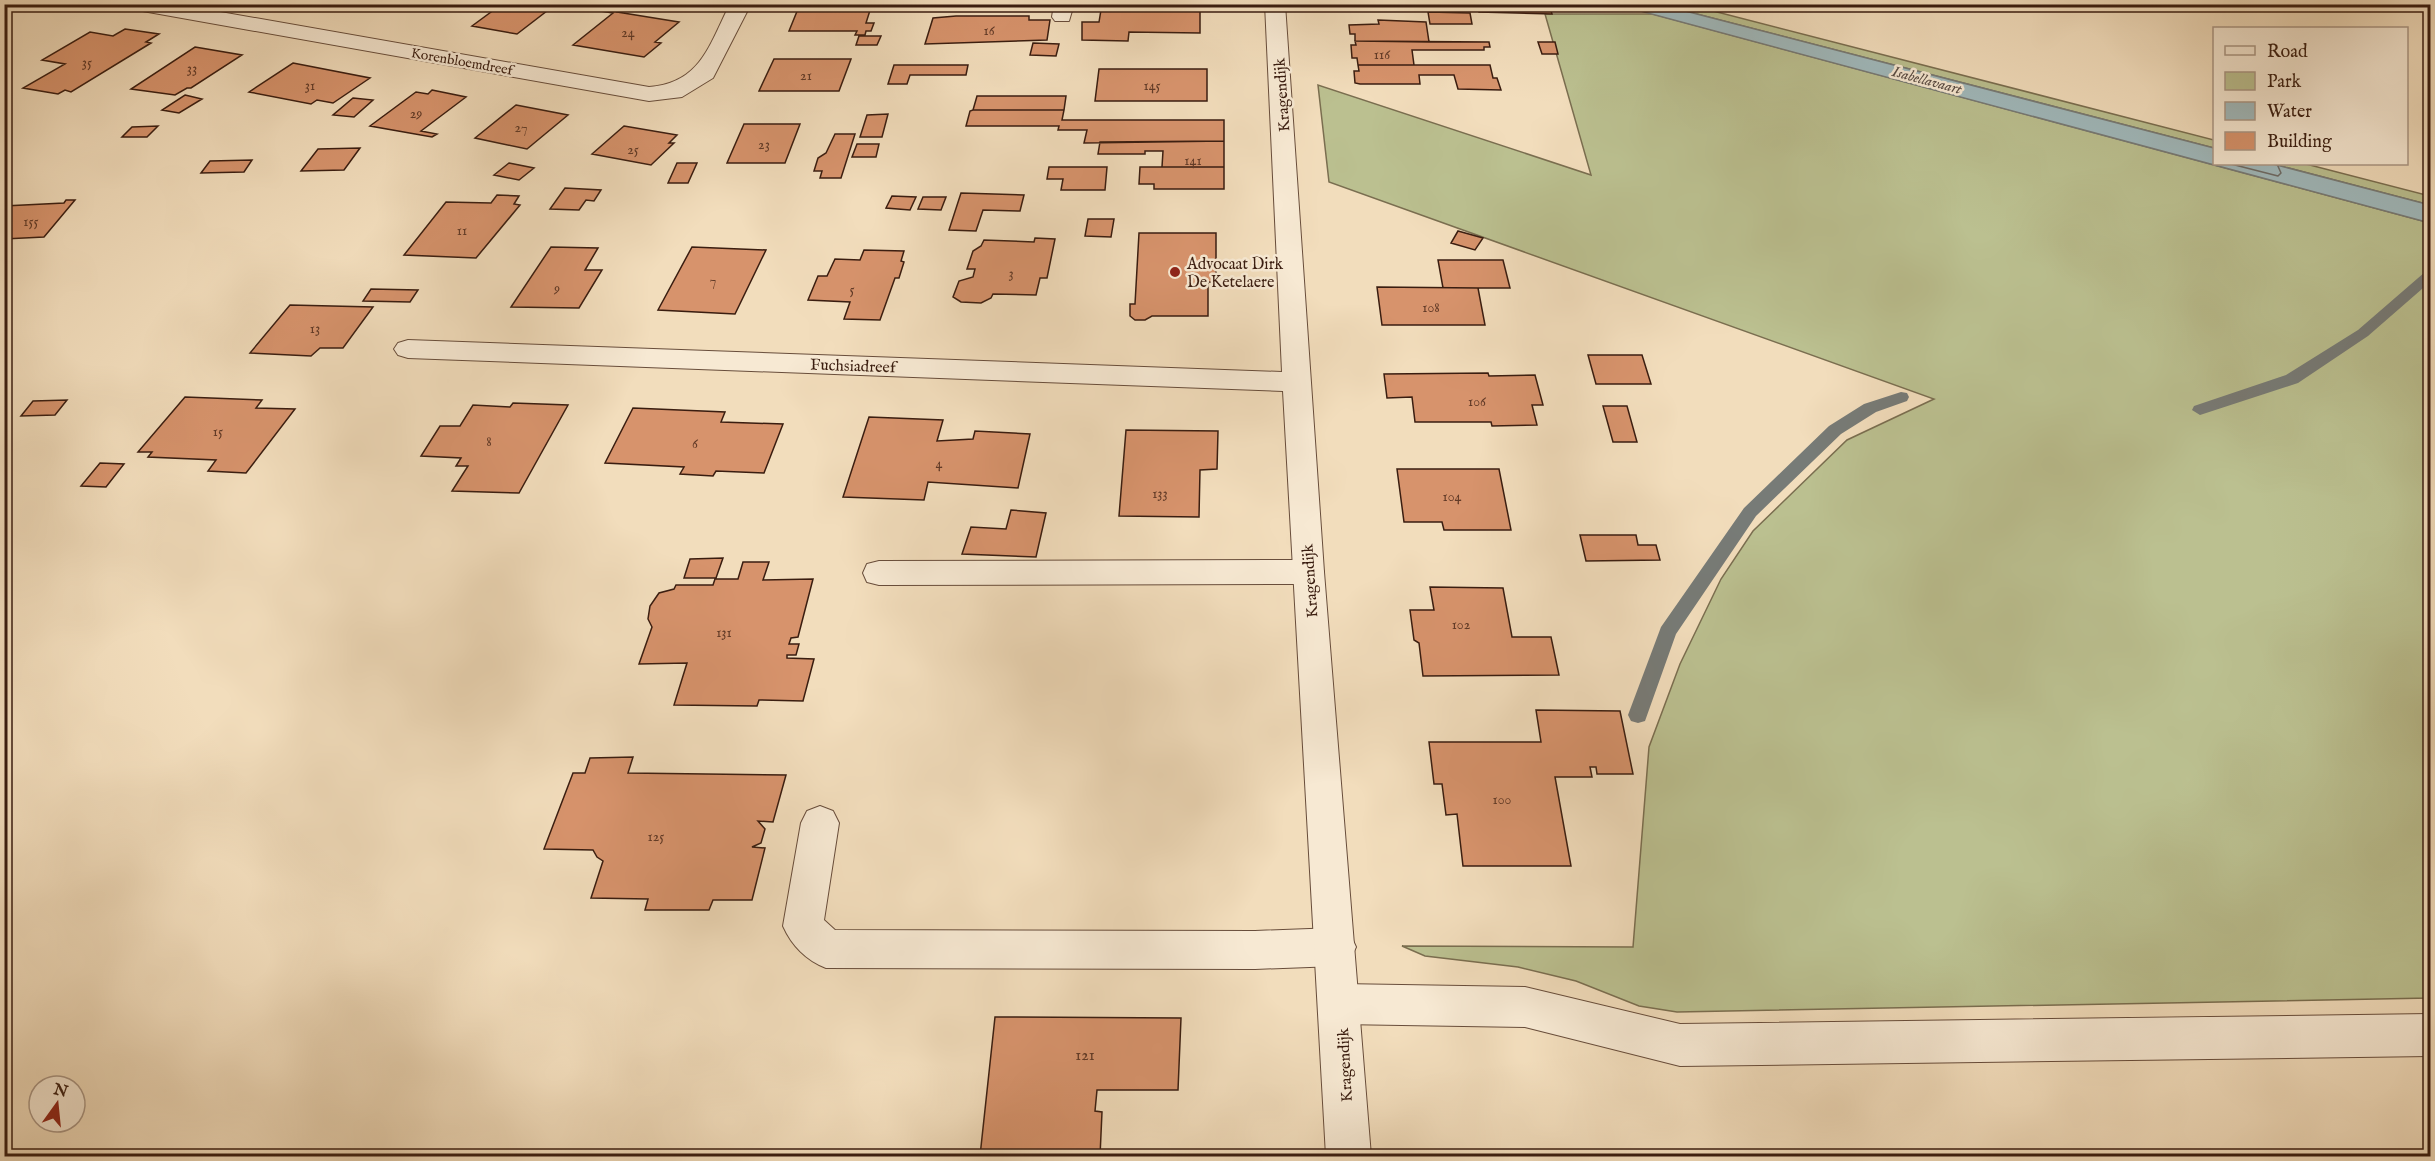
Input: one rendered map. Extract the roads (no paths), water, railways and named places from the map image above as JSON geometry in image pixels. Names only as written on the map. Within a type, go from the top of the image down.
[{"type":"street","name":"Korenbloemdreef","points":[[137,4],[649,94],[674,92],[705,73],[741,4]]},
{"type":"street","name":"Kragendijk","points":[[1275,4],[1308,572],[1349,1156]]},
{"type":"street","name":"Fuchsiadreef","points":[[408,349],[1297,382]]},
{"type":"street","points":[[879,573],[1308,572]]},
{"type":"street","points":[[820,823],[803,926],[826,948],[1255,950],[1336,947]]},
{"type":"street","points":[[1340,1004],[1525,1007],[1680,1046],[2430,1035]]},
{"type":"water","name":"Isabellavaart","points":[[1618,5],[1662,5],[2213,148],[2213,165]]},
{"type":"water","points":[[2214,165],[2277,165],[2430,205],[2430,223]]},
{"type":"waterway","points":[[2200,410],[2292,379],[2363,333],[2430,275]]},
{"type":"waterway","points":[[1638,715],[1668,632],[1750,512],[1835,430],[1870,408],[1901,397]]},
{"type":"place","name":"Advocaat Dirk De Ketelaere","points":[[1175,272]]}]
